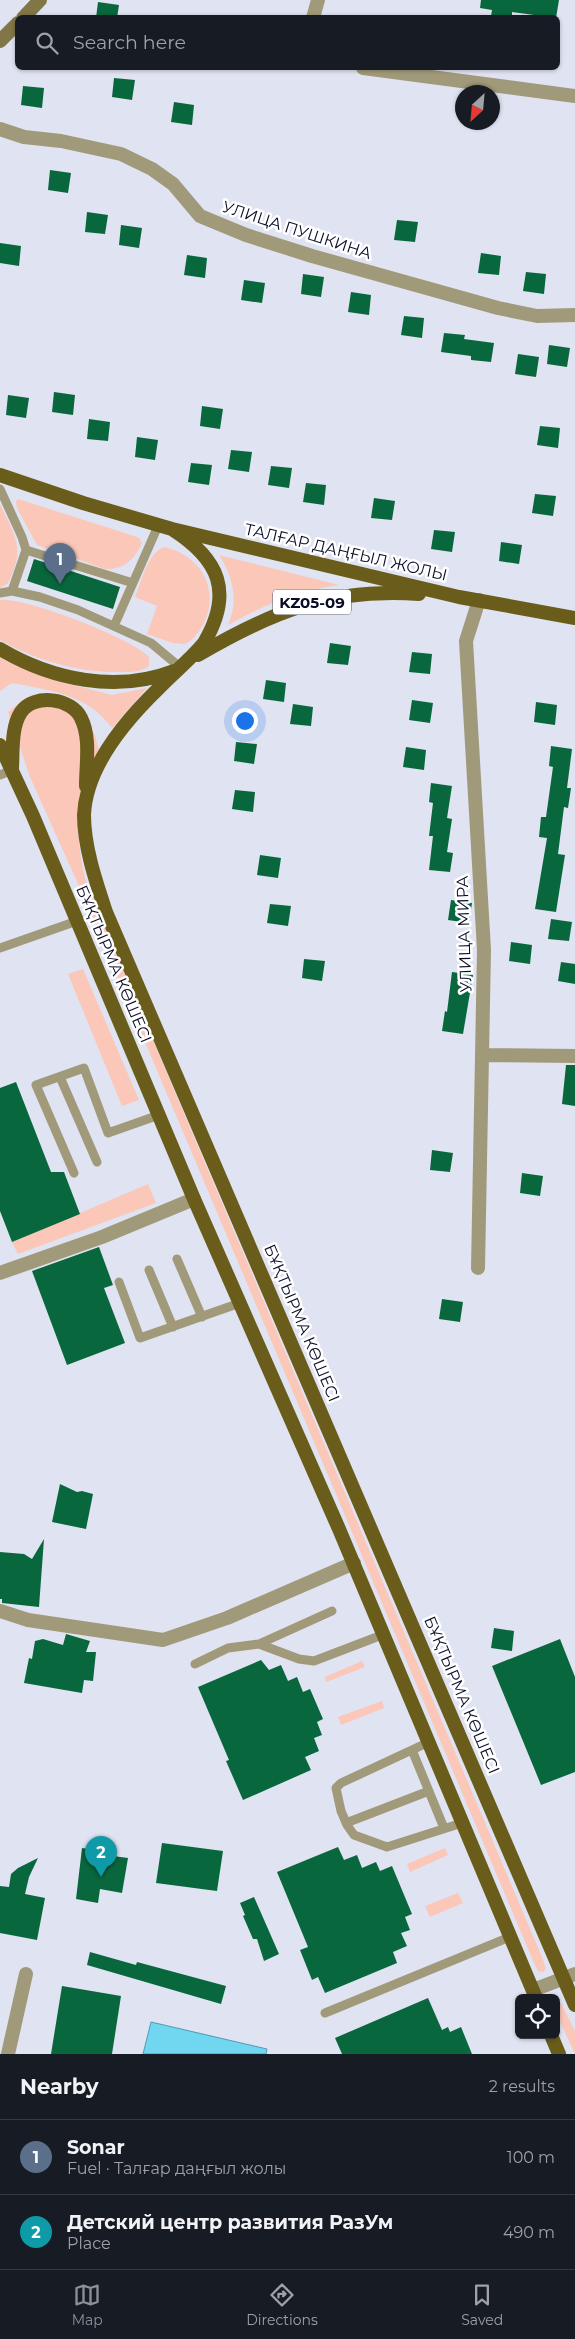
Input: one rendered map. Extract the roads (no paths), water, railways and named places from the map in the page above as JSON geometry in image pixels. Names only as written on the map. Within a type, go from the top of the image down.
[{"type":"main road","points":[[26,15],[40,0]]},
{"type":"main road","points":[[0,41],[15,26]]},
{"type":"main road","name":"ТАЛҒАР ДАҢҒЫЛ ЖОЛЫ","points":[[0,475],[158,526],[459,597]]},
{"type":"main road","name":"KZ05-09","points":[[0,649],[36,667],[72,677],[108,683],[127,683],[181,668],[197,652],[211,631],[219,605],[219,588],[211,563],[201,550],[172,529]]},
{"type":"main road","name":"ТАЛҒАР ДАҢҒЫЛ ЖОЛЫ","points":[[181,668],[221,642],[272,615],[297,606],[338,598],[384,593],[459,597]]},
{"type":"main road","points":[[459,597],[575,618]]},
{"type":"main road","name":"БҰҚТЫРМА КӨШЕСІ","points":[[181,668],[158,688],[123,726],[95,772],[84,814],[90,854],[106,912],[570,1976],[575,2005]]},
{"type":"main road","points":[[6,773],[21,713],[27,706],[50,701],[62,702],[73,708],[80,716],[84,727],[86,742],[84,814]]},
{"type":"main road","name":"БҰҚТЫРМА КӨШЕСІ","points":[[0,744],[6,773],[77,921],[194,1200],[354,1564],[382,1635],[429,1742],[534,1994]]},
{"type":"main road","points":[[553,2039],[559,2054]]},
{"type":"street","points":[[314,15],[318,0]]},
{"type":"street","points":[[378,70],[575,96]]},
{"type":"street","name":"УЛИЦА ПУШКИНА","points":[[0,129],[24,137],[61,141],[121,154],[152,169],[173,184],[200,216],[246,235],[312,256],[498,308],[537,316],[575,315]]},
{"type":"street","name":"УЛИЦА МИРА","points":[[478,1268],[484,950],[466,641],[479,600]]},
{"type":"street","points":[[483,1055],[575,1056]]},
{"type":"street","points":[[0,1273],[194,1200]]},
{"type":"street","points":[[0,1611],[28,1620],[164,1640],[228,1618],[354,1564]]},
{"type":"street","points":[[8,2054],[26,1974]]},
{"type":"street","points":[[534,1994],[570,1976]]},
{"type":"lane","points":[[0,489],[26,550],[12,591]]},
{"type":"lane","points":[[114,626],[158,526]]},
{"type":"lane","points":[[26,550],[133,583]]},
{"type":"lane","points":[[0,593],[12,591],[55,602],[114,626],[151,643],[181,668]]},
{"type":"lane","points":[[0,948],[77,921]]},
{"type":"lane","points":[[74,1173],[36,1085],[84,1068],[108,1133],[158,1115]]},
{"type":"lane","points":[[60,1077],[97,1162]]},
{"type":"lane","points":[[177,1259],[202,1316]]},
{"type":"lane","points":[[149,1270],[173,1327]]},
{"type":"lane","points":[[119,1282],[140,1338],[240,1303]]},
{"type":"lane","points":[[195,1664],[228,1648],[259,1644],[332,1611]]},
{"type":"lane","points":[[259,1644],[299,1660],[314,1661],[382,1635]]},
{"type":"lane","points":[[429,1742],[341,1783],[336,1788],[336,1797],[346,1823],[354,1835],[388,1847],[462,1823]]},
{"type":"lane","points":[[412,1750],[444,1828]]},
{"type":"lane","points":[[346,1823],[429,1791]]},
{"type":"lane","points":[[325,2013],[510,1937]]},
{"type":"water","points":[[151,2022],[267,2049],[266,2054],[143,2054]]},
{"type":"place","name":"Sonar","points":[[60,584]]},
{"type":"place","name":"Детский центр развития РазУм","points":[[101,1877]]}]
